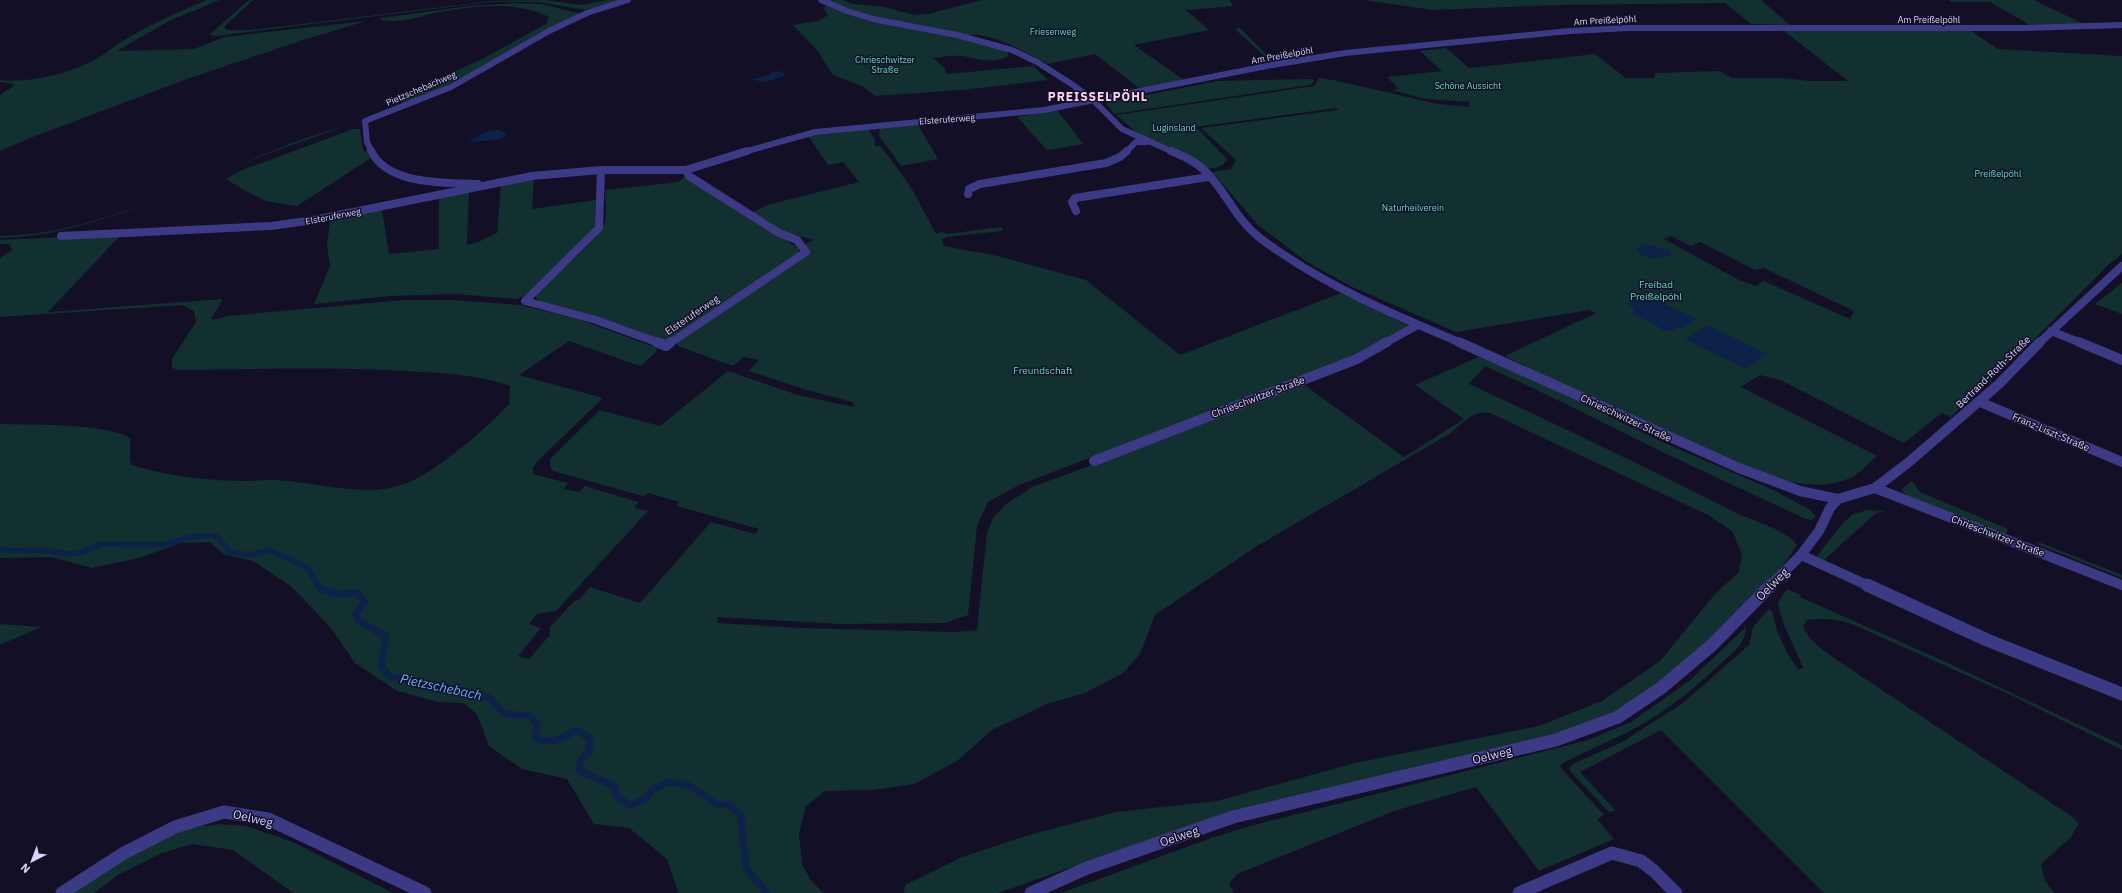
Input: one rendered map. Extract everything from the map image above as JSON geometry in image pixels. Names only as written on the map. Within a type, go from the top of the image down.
[{"type":"street","name":"Pietzschebachweg","points":[[490,185],[422,180],[400,175],[385,169],[369,148],[365,138],[364,122],[451,87],[549,31],[587,13],[628,0]]},
{"type":"street","name":"Chrieschwitzer Straße","points":[[820,0],[857,15],[1007,48],[1041,64],[1094,101],[1125,132],[1153,143],[1206,171],[1208,176],[1256,235],[1288,257],[1337,285],[1418,325],[1547,380],[1685,446],[1787,487],[1818,497],[1838,499]]},
{"type":"street","name":"Am Preißelpöhl","points":[[1094,101],[1272,65],[1345,53],[1570,31],[1629,28],[2022,28],[2122,25]]},
{"type":"street","name":"Elsteruferweg","points":[[61,236],[271,226],[314,220],[532,176],[601,170],[686,170],[781,140],[815,132],[943,119],[1015,114],[1094,101]]},
{"type":"street","points":[[968,194],[969,189],[980,184],[1106,163],[1120,157],[1136,142],[1143,141],[1153,143]]},
{"type":"street","name":"Elsteruferweg","points":[[601,170],[598,228],[524,300],[596,320],[666,346],[806,252],[797,240],[779,233],[689,176],[686,170]]},
{"type":"street","points":[[1076,211],[1072,202],[1075,198],[1208,176]]},
{"type":"street","name":"Bertrand-Roth-Straße","points":[[1874,488],[1980,402],[2051,331],[2120,269]]},
{"type":"street","name":"Chrieschwitzer Straße","points":[[1094,461],[1356,359],[1418,325]]},
{"type":"street","points":[[2051,331],[2122,360]]},
{"type":"street","name":"Franz-Liszt-Straße","points":[[1980,402],[2122,462]]},
{"type":"street","name":"Chrieschwitzer Straße","points":[[1874,488],[2122,585]]},
{"type":"street","points":[[1838,499],[1874,488]]},
{"type":"street","name":"Oelweg","points":[[1031,893],[1087,868],[1233,817],[1556,740],[1618,717],[1661,688],[1712,645],[1801,555],[1819,530],[1830,508],[1838,499]]},
{"type":"street","points":[[1801,555],[1987,640],[2122,694]]},
{"type":"street","name":"Oelweg","points":[[62,893],[124,853],[175,827],[224,812],[268,819],[425,893]]},
{"type":"street","points":[[1519,893],[1612,852],[1627,854],[1645,860],[1676,893]]},
{"type":"green space","points":[[206,0],[220,0],[169,21],[117,51],[194,49],[224,37],[366,21],[300,41],[187,79],[30,138],[0,151],[0,95],[11,88],[14,84],[0,82],[0,80],[12,81],[38,79],[75,69],[98,58],[122,41],[149,26]]},
{"type":"green space","points":[[249,0],[253,0],[224,27],[227,30],[252,30],[492,1],[545,0],[581,5],[608,0],[622,0],[586,10],[539,2],[489,2],[216,36],[209,35]]},
{"type":"green space","name":"Friesenweg","points":[[826,0],[842,0],[854,4],[884,7],[915,15],[928,14],[982,0],[1230,0],[1233,6],[1189,10],[1184,8],[1209,30],[1134,45],[1184,80],[1139,88],[1095,54],[1047,64],[1030,54],[995,39],[974,35],[966,36],[1008,51],[1008,56],[997,60],[985,60],[959,56],[933,58],[944,67],[947,74],[1033,66],[1048,80],[962,90],[875,96],[864,87],[833,75],[817,50],[793,25],[818,21],[828,15],[823,8],[831,3]]},
{"type":"green space","points":[[1364,0],[1761,0],[1790,25],[1751,24],[1725,3],[1559,5],[1433,10]]},
{"type":"green space","points":[[1948,0],[2034,0],[2084,24],[2030,25],[1990,2],[1951,2]]},
{"type":"green space","points":[[516,3],[541,4],[578,13],[579,15],[470,74],[401,104],[416,91],[482,59],[546,24],[549,17],[523,8],[493,6],[449,10],[402,21],[381,20],[382,18],[469,6]]},
{"type":"green space","points":[[1239,27],[1274,62],[1271,62],[1238,32],[1236,30]]},
{"type":"green space","points":[[1970,30],[1998,49],[2122,56],[2122,254],[2108,265],[2045,329],[1951,417],[1942,413],[1904,443],[1780,380],[1760,375],[1741,387],[1877,456],[1860,472],[1852,477],[1827,484],[1817,485],[1795,483],[1763,475],[1561,384],[1505,356],[1596,313],[1589,310],[1456,332],[1350,286],[1307,262],[1258,225],[1212,172],[1231,169],[1236,160],[1201,128],[1338,110],[1337,108],[1196,127],[1227,159],[1224,164],[1216,168],[1207,169],[1141,136],[1116,115],[1314,86],[1319,78],[1438,104],[1469,107],[1469,102],[1425,99],[1392,90],[1399,89],[1387,77],[1442,71],[1420,51],[1446,48],[1469,68],[1595,54],[1626,78],[1655,78],[1655,73],[1719,71],[1732,78],[1782,78],[1811,81],[1848,81],[1784,31]],"holes":[[[1671,236],[1691,246],[1700,242],[1755,270],[1764,268],[1854,311],[1850,319],[1764,281],[1756,286],[1739,280],[1664,239]]]},
{"type":"green space","points":[[1315,80],[1310,85],[1114,114],[1106,103],[1218,81]]},
{"type":"green space","points":[[1057,110],[1083,144],[1047,150],[1017,117]]},
{"type":"green space","points":[[917,123],[938,159],[901,166],[879,136],[880,128]]},
{"type":"green space","points":[[341,128],[311,138],[226,170],[299,141]]},
{"type":"green space","points":[[353,129],[360,129],[363,149],[371,158],[297,206],[266,201],[226,179],[240,171]]},
{"type":"green space","name":"Freundschaft","points":[[868,129],[875,139],[875,146],[881,146],[912,189],[936,234],[941,232],[947,234],[1001,227],[1003,231],[947,237],[942,239],[944,246],[998,256],[1086,280],[1180,355],[1341,293],[1409,326],[1350,358],[1019,485],[988,502],[977,526],[968,615],[945,623],[840,624],[718,617],[717,623],[801,628],[954,632],[977,630],[987,532],[993,518],[1005,505],[1032,487],[1198,426],[1303,384],[1404,457],[1464,419],[1415,385],[1483,355],[1660,441],[1773,490],[1809,509],[1816,516],[1812,520],[1806,519],[1675,458],[1485,366],[1469,384],[1739,514],[1779,531],[1787,535],[1797,545],[1776,574],[1760,591],[1690,658],[1640,696],[1605,717],[1559,733],[1186,827],[998,893],[904,893],[905,885],[962,857],[1029,835],[1116,812],[1217,801],[1355,763],[1539,726],[1602,701],[1660,661],[1716,593],[1739,572],[1742,554],[1732,531],[1708,515],[1490,413],[1478,413],[1464,421],[1451,433],[1257,546],[1155,615],[1140,654],[1123,673],[1085,693],[1047,704],[992,730],[957,761],[914,784],[873,790],[825,791],[806,806],[799,833],[802,864],[811,881],[824,893],[678,892],[667,859],[629,828],[594,824],[567,779],[522,769],[489,746],[477,714],[463,703],[438,702],[397,691],[355,663],[331,628],[292,587],[253,561],[223,554],[210,542],[181,543],[139,558],[92,568],[52,557],[0,558],[0,424],[87,427],[119,433],[130,438],[130,461],[132,465],[161,473],[190,478],[249,481],[277,480],[342,488],[376,490],[395,487],[412,481],[424,475],[450,457],[489,424],[509,404],[510,386],[484,379],[445,373],[320,369],[179,370],[172,368],[172,359],[196,322],[194,311],[183,305],[0,317],[0,258],[12,250],[10,244],[0,244],[0,240],[87,236],[119,237],[48,312],[223,299],[211,319],[219,319],[227,316],[404,300],[454,300],[520,305],[581,320],[657,348],[656,352],[640,366],[569,341],[519,375],[603,398],[540,459],[533,467],[533,474],[568,483],[564,489],[579,492],[585,486],[638,502],[634,508],[648,511],[556,611],[537,614],[529,624],[541,628],[518,656],[529,659],[550,635],[550,627],[574,601],[579,600],[590,587],[640,603],[711,522],[755,534],[759,529],[677,506],[679,502],[648,493],[643,496],[553,471],[550,466],[550,459],[600,410],[660,426],[728,371],[801,396],[855,407],[852,402],[807,390],[749,371],[759,360],[744,357],[733,366],[678,346],[677,342],[809,254],[805,244],[814,240],[783,232],[752,213],[767,205],[859,182],[843,162],[828,165],[808,136]]},
{"type":"green space","points":[[685,176],[798,248],[799,254],[665,342],[540,303],[535,296],[536,293],[583,251],[603,227],[606,214],[605,190],[679,182]]},
{"type":"green space","points":[[534,178],[532,209],[596,200],[595,225],[592,231],[524,296],[516,299],[455,294],[390,296],[314,304],[330,266],[327,246],[330,220],[382,210],[389,254],[439,249],[439,198],[469,191],[467,245],[476,243],[497,233],[501,185]]},
{"type":"green space","points":[[186,187],[114,216],[86,224],[29,236],[0,238],[0,236],[33,234],[66,228],[99,219]]},
{"type":"green space","points":[[2122,283],[2122,314],[2095,304]]},
{"type":"green space","points":[[1912,481],[1920,492],[2008,529],[2006,533],[2002,534],[1908,496],[1902,489]]},
{"type":"green space","points":[[1868,510],[1887,511],[1876,513],[1824,560],[2003,640],[1816,557],[1843,523],[1853,514]]},
{"type":"green space","points":[[2036,541],[2122,575],[2122,578],[2039,545]]},
{"type":"green space","points":[[1787,589],[1801,595],[1800,597],[1950,664],[2122,745],[2122,750],[2015,697],[1852,624],[1830,619],[1819,619],[1807,620],[1803,626],[1814,642],[1829,655],[2074,818],[2079,824],[2070,838],[2041,864],[2045,881],[2055,893],[1824,893],[1661,730],[1580,772],[1616,811],[1609,812],[1570,771],[1569,767],[1573,764],[1624,741],[1683,703],[1749,645],[1753,627],[1769,609],[1772,611],[1782,642],[1789,656],[1798,669],[1803,668],[1786,628],[1778,603]]},
{"type":"green space","points":[[0,624],[41,627],[0,645]]},
{"type":"green space","points":[[1746,627],[1743,640],[1737,649],[1677,701],[1638,726],[1561,764],[1560,767],[1604,815],[1597,819],[1614,839],[1539,871],[1476,787],[1394,811],[1237,874],[1229,884],[1234,893],[1061,893],[1211,838],[1250,826],[1588,740],[1631,722],[1689,681]]},
{"type":"green space","points":[[220,824],[246,826],[293,842],[393,893],[293,893],[233,850],[192,844],[162,853],[118,875],[94,893],[73,893],[114,866],[156,842],[190,829]]},
{"type":"water","points":[[778,71],[784,73],[784,76],[765,82],[752,79],[766,76]]},
{"type":"water","points":[[498,130],[506,133],[507,136],[496,140],[468,142],[488,131]]},
{"type":"water","points":[[1645,244],[1669,250],[1672,255],[1649,258],[1637,251],[1639,246]]},
{"type":"water","points":[[1636,298],[1646,302],[1651,298],[1697,319],[1682,329],[1675,326],[1674,331],[1663,331],[1656,325],[1632,314],[1635,309],[1626,304]]},
{"type":"water","points":[[1707,325],[1767,354],[1746,369],[1685,339]]},
{"type":"waterway","name":"Pietzschebach","points":[[0,549],[14,551],[39,550],[69,554],[82,552],[102,544],[163,545],[191,537],[216,536],[230,552],[249,555],[269,550],[308,568],[318,586]]},
{"type":"waterway","name":"Pietzschebach","points":[[318,585],[320,589],[339,594],[357,593],[365,602],[356,614],[359,621],[386,636],[381,667],[391,677],[462,690],[490,698],[504,714],[530,716],[537,725],[535,738],[541,740],[556,740],[576,730],[590,738],[589,751],[580,761],[579,770],[615,787],[615,795],[630,805],[645,799],[652,790],[669,782],[689,785],[716,804],[730,805],[741,816],[746,869],[767,893]]},
{"type":"district","name":"PREISSELPÖHL","points":[[1098,96]]},
{"type":"park label","name":"Schöne Aussicht","points":[[1468,85]]},
{"type":"park label","name":"Luginsland","points":[[1174,127]]},
{"type":"park label","name":"Preißelpöhl","points":[[1998,173]]},
{"type":"park label","name":"Naturheilverein","points":[[1413,207]]},
{"type":"park label","name":"Freibad Preißelpöhl","points":[[1656,290]]}]
